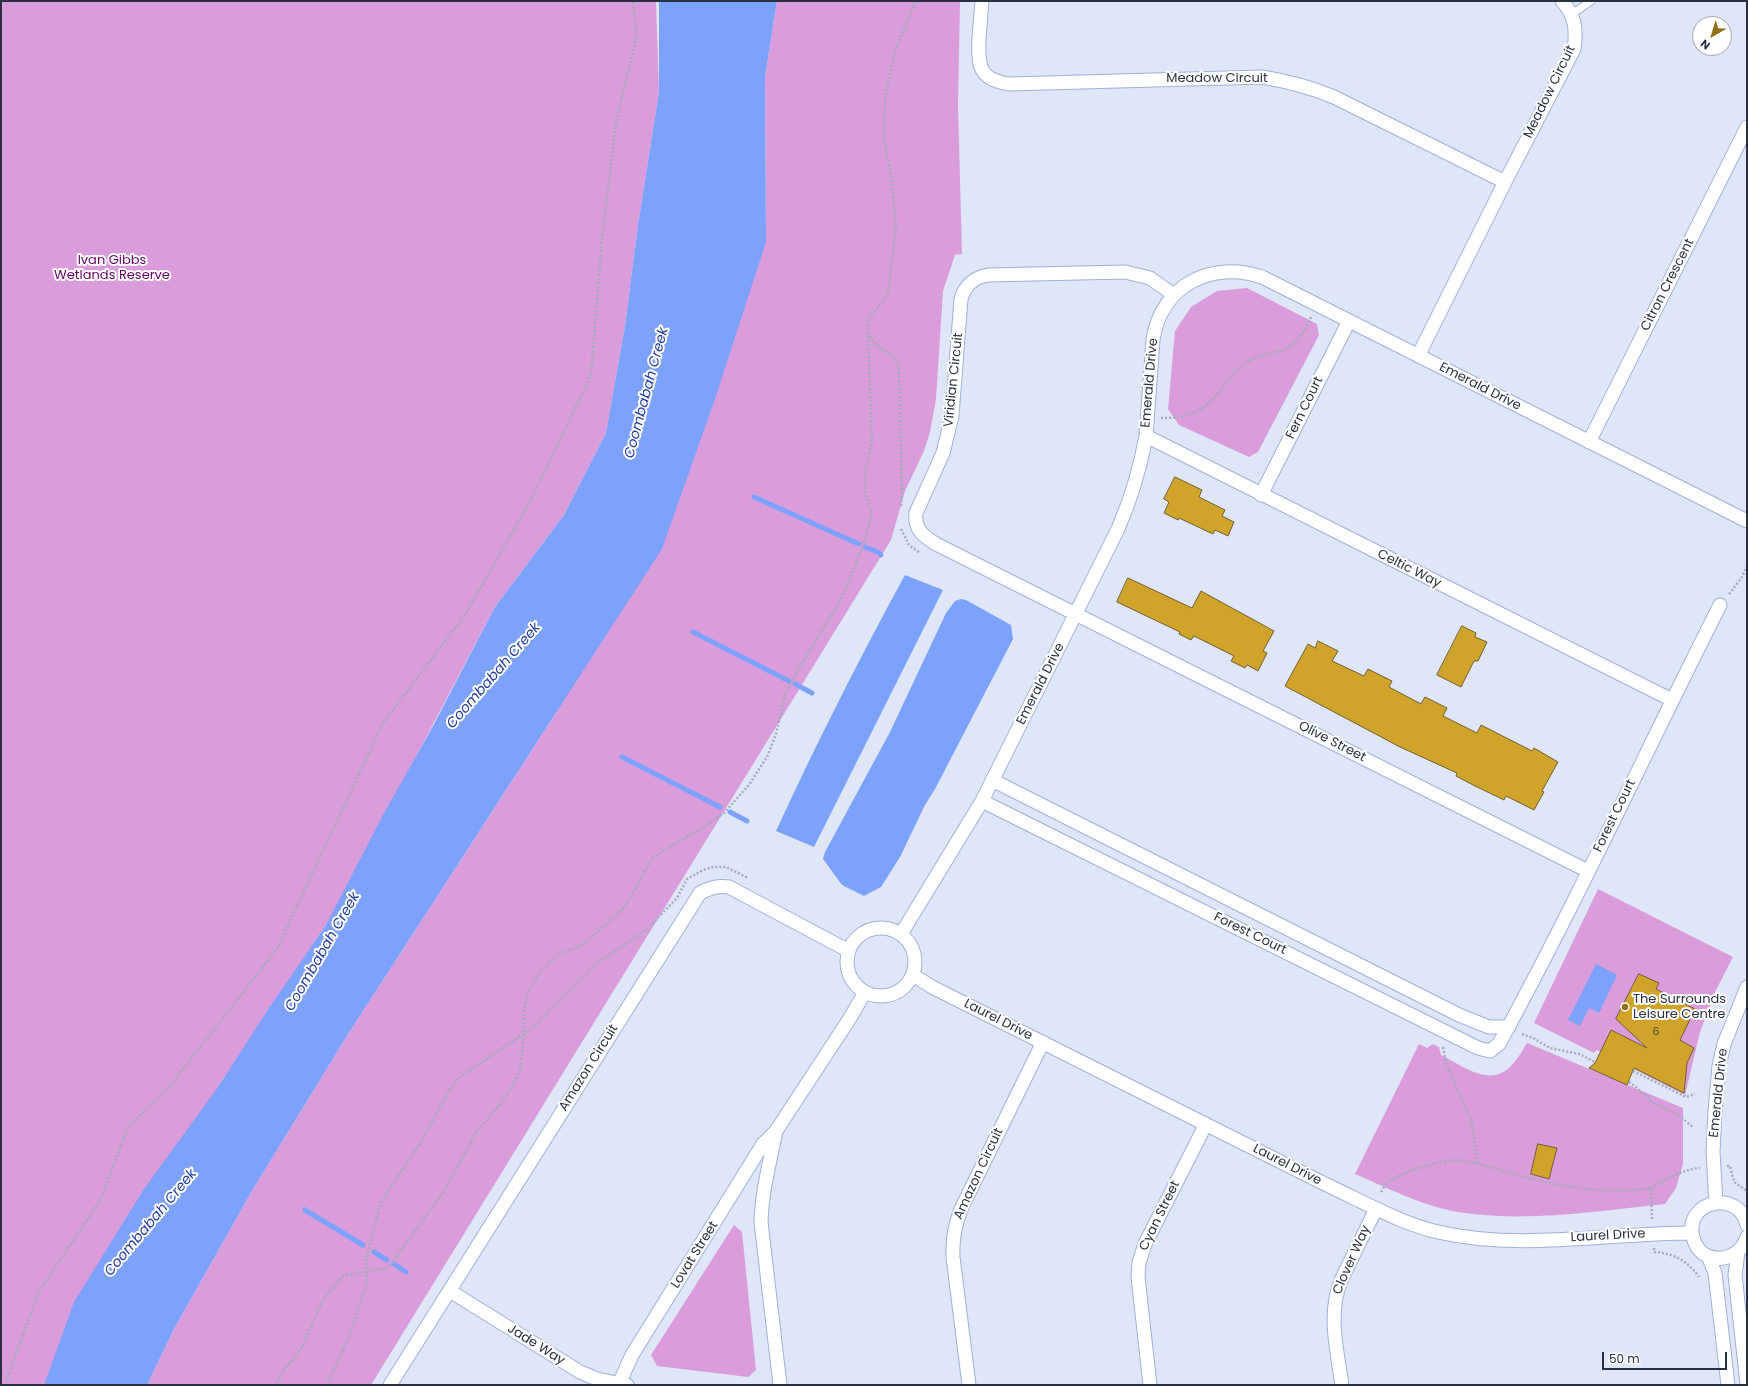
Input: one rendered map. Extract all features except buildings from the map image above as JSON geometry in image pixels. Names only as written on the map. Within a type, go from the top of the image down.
[{"type":"street","name":"Meadow Circuit","points":[[982,1],[978,61],[983,72],[993,81],[1010,84],[1262,77],[1286,81],[1312,88],[1334,97],[1504,182]]},
{"type":"street","name":"Meadow Circuit","points":[[1418,356],[1504,182],[1574,49],[1575,26],[1572,14],[1562,1]]},
{"type":"street","name":"Citron Crescent","points":[[1590,442],[1747,127]]},
{"type":"street","name":"Emerald Drive","points":[[901,934],[982,801],[1118,529],[1138,474],[1146,436],[1154,335],[1159,317],[1174,296],[1192,281],[1221,271],[1241,272],[1262,277],[1747,521]]},
{"type":"street","name":"Viridian Circuit","points":[[1076,614],[936,544],[927,538],[918,527],[915,520],[919,504],[943,453],[952,416],[961,299],[967,285],[972,280],[988,275],[1125,272],[1150,278],[1174,296]]},
{"type":"street","name":"Fern Court","points":[[1261,495],[1349,321]]},
{"type":"street","name":"Celtic Way","points":[[1146,436],[1672,700]]},
{"type":"street","name":"Forest Court","points":[[982,801],[1478,1048],[1490,1051],[1499,1044],[1508,1027],[1720,605]]},
{"type":"street","name":"Olive Street","points":[[1076,614],[1588,870]]},
{"type":"street","name":"Forest Court","points":[[992,780],[1459,1015],[1489,1027],[1508,1027]]},
{"type":"street","name":"Amazon Circuit","points":[[390,1385],[697,896],[707,889],[722,885],[738,891],[849,951]]},
{"type":"street","points":[[878,928],[890,929],[901,934],[912,947],[915,958],[913,975],[908,984],[899,992],[888,996],[876,996],[864,992],[855,984],[849,974],[847,962],[849,951],[855,940],[867,931],[878,928]]},
{"type":"street","name":"Laurel Drive","points":[[913,975],[932,987],[1410,1224],[1438,1232],[1491,1240],[1543,1240],[1653,1233],[1692,1233]]},
{"type":"street","name":"Emerald Drive","points":[[1716,1202],[1713,1152],[1719,1066],[1724,1044],[1747,987]]},
{"type":"street","name":"Lovat Street","points":[[624,1384],[632,1355],[763,1144],[776,1131],[850,1018],[864,992]]},
{"type":"street","name":"Amazon Circuit","points":[[969,1385],[953,1257],[955,1226],[961,1209],[1043,1042]]},
{"type":"street","name":"Cyan Street","points":[[1150,1385],[1138,1277],[1139,1263],[1145,1244],[1206,1124]]},
{"type":"street","name":"Lovat Street","points":[[776,1131],[766,1173],[762,1200],[761,1222],[780,1385]]},
{"type":"street","points":[[1747,1225],[1741,1212],[1734,1206],[1716,1202],[1708,1205],[1698,1213],[1692,1225],[1694,1243],[1708,1256],[1724,1258],[1738,1252],[1744,1245],[1747,1237]]},
{"type":"street","name":"Clover Way","points":[[1342,1385],[1334,1317],[1334,1303],[1340,1284],[1376,1208]]},
{"type":"street","points":[[1738,1252],[1735,1275],[1747,1384]]},
{"type":"street","points":[[1708,1256],[1715,1273],[1728,1385]]},
{"type":"street","name":"Jade Way","points":[[450,1291],[580,1372],[597,1380],[624,1384]]},
{"type":"lane","points":[[1572,14],[1591,1]]},
{"type":"path","points":[[5,1385],[38,1293],[100,1201],[128,1127],[169,1087],[278,949],[383,722],[465,615],[534,494],[592,375],[602,240],[616,122],[638,34],[633,1]]},
{"type":"path","points":[[276,1385],[281,1374],[300,1349],[324,1298],[343,1276],[388,1268],[445,1190],[477,1131],[506,1097],[520,1071],[524,1035],[524,1008],[528,990],[540,972],[559,954],[582,945],[624,907],[653,856],[705,826],[724,813],[749,785],[767,757],[776,734],[785,695],[798,670],[839,603],[860,553],[872,515],[865,492],[865,471],[872,441],[868,320],[888,295],[896,226],[892,181],[884,137],[885,97],[895,51],[916,1]]},
{"type":"path","points":[[1161,418],[1184,416],[1205,407],[1216,397],[1232,374],[1244,364],[1261,356],[1282,351],[1294,344],[1305,330],[1312,317]]},
{"type":"path","points":[[1720,605],[1740,580],[1747,566]]},
{"type":"path","points":[[327,1385],[350,1334],[367,1283],[366,1261],[379,1208],[388,1191],[423,1139],[449,1090],[460,1077],[524,1035],[535,1026],[565,994],[600,961],[646,930],[662,915],[676,898],[687,879],[703,870],[713,867],[726,867],[746,877],[738,891]]},
{"type":"path","points":[[1440,1029],[1446,1063],[1471,1120],[1478,1165]]},
{"type":"path","points":[[1522,1034],[1533,1038],[1550,1048],[1579,1054],[1595,1062]]},
{"type":"path","points":[[1633,1071],[1686,1097],[1695,1094]]},
{"type":"path","points":[[1629,1082],[1659,1107],[1677,1114],[1693,1127]]},
{"type":"path","points":[[1381,1192],[1388,1182],[1399,1176],[1429,1165],[1456,1160],[1538,1181],[1586,1190],[1640,1190],[1651,1188],[1652,1222]]},
{"type":"path","points":[[1654,1246],[1654,1252],[1672,1254],[1678,1257],[1695,1271],[1701,1280]]},
{"type":"green space","name":"Ivan Gibbs Wetlands Reserve","points":[[1,1],[656,1],[659,92],[638,225],[625,326],[606,433],[564,515],[495,607],[330,919],[218,1087],[48,1385],[1,1385]]},
{"type":"green space","points":[[777,1],[960,1],[958,105],[962,254],[955,255],[943,291],[936,399],[930,432],[924,451],[905,491],[891,540],[371,1385],[147,1385],[175,1327],[253,1189],[350,1031],[556,713],[766,242],[765,76]]},
{"type":"green space","points":[[1247,288],[1317,324],[1319,335],[1258,452],[1249,457],[1179,425],[1168,409],[1175,331],[1191,307],[1217,291]]},
{"type":"green space","name":"The Surrounds Leisure Centre","points":[[1598,889],[1733,957],[1715,992],[1700,1032],[1685,1095],[1597,1050],[1594,1053],[1534,1023]]},
{"type":"green space","points":[[1527,1043],[1683,1108],[1683,1164],[1676,1188],[1665,1204],[1540,1216],[1465,1213],[1436,1207],[1408,1197],[1355,1174],[1419,1044],[1427,1048],[1433,1044],[1439,1047],[1441,1055],[1467,1069],[1485,1075],[1494,1075],[1503,1072],[1511,1066]]},
{"type":"green space","points":[[734,1225],[742,1232],[756,1370],[748,1377],[657,1366],[651,1355]]},
{"type":"water","name":"Coombabah Creek","points":[[659,1],[777,1],[765,76],[766,242],[715,399],[662,549],[350,1031],[253,1189],[175,1327],[147,1385],[44,1385],[74,1302],[144,1189],[218,1087],[267,1011],[326,925],[384,813],[433,726],[495,607],[564,515],[606,433],[625,326],[638,225],[659,92]]},
{"type":"water","points":[[905,575],[943,590],[814,847],[776,831],[838,702]]},
{"type":"water","points":[[961,599],[966,600],[1011,625],[1013,639],[935,789],[925,805],[900,857],[881,887],[864,896],[842,885],[823,859],[825,852],[890,732],[946,613],[955,601]]},
{"type":"water","points":[[1596,964],[1617,975],[1599,1013],[1589,1008],[1580,1026],[1568,1020]]},
{"type":"waterway","points":[[754,497],[859,544]]},
{"type":"waterway","points":[[865,547],[878,552],[881,555]]},
{"type":"waterway","points":[[693,632],[789,681]]},
{"type":"waterway","points":[[795,684],[812,693]]},
{"type":"waterway","points":[[622,757],[720,807]]},
{"type":"waterway","points":[[730,812],[747,821]]},
{"type":"waterway","points":[[305,1210],[363,1245]]},
{"type":"waterway","points":[[374,1252],[387,1260]]},
{"type":"waterway","points":[[394,1264],[406,1272]]},
{"type":"place","name":"The Surrounds Leisure Centre","points":[[1625,1007]]}]
